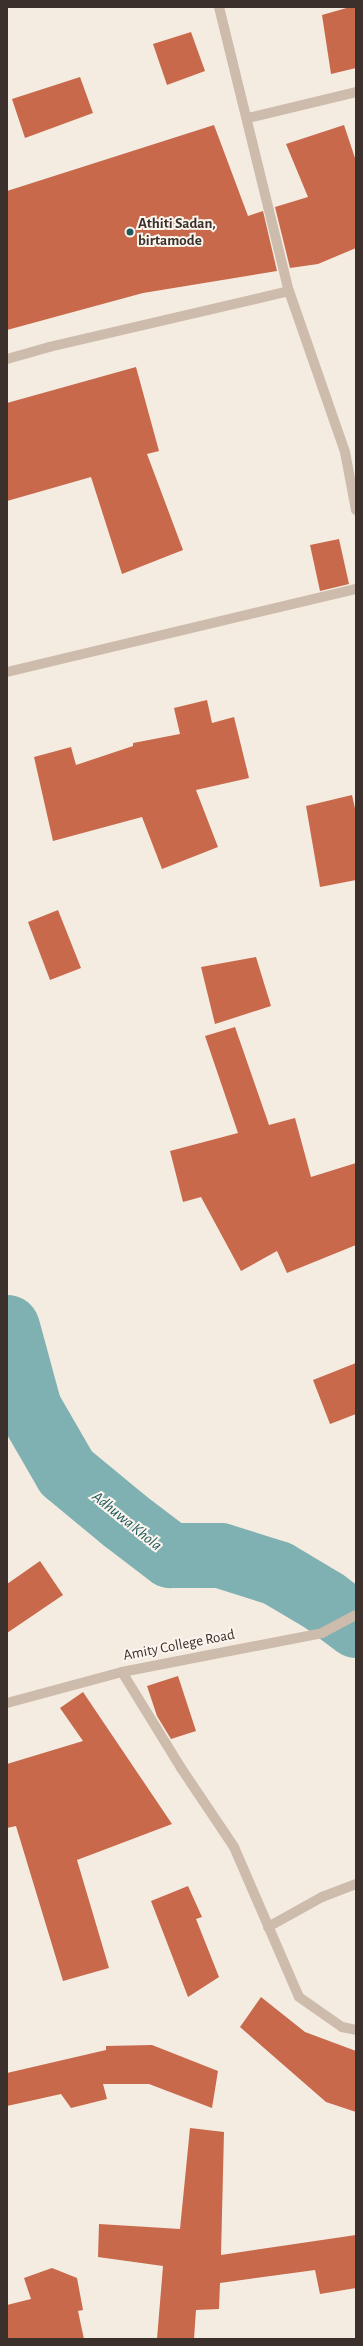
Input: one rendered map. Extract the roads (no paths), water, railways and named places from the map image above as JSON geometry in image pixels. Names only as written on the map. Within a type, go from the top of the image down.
[{"type":"street","points":[[219,7],[248,118],[289,291],[345,452],[356,510]]},
{"type":"street","points":[[248,118],[356,92]]},
{"type":"street","points":[[7,359],[49,347],[289,291]]},
{"type":"street","points":[[7,672],[356,589]]},
{"type":"street","name":"Amity College Road","points":[[7,1703],[122,1672],[322,1633],[356,1615]]},
{"type":"street","points":[[122,1672],[181,1768],[234,1847],[298,1997],[342,2026],[356,2030]]},
{"type":"street","points":[[268,1927],[322,1897],[356,1884]]},
{"type":"waterway","name":"Adhuwa Khola","points":[[7,1327],[29,1408],[66,1472],[124,1520],[170,1555],[220,1555],[277,1573],[324,1601],[356,1625]]},
{"type":"place","name":"Athiti Sadan, birtamode","points":[[130,232]]}]
